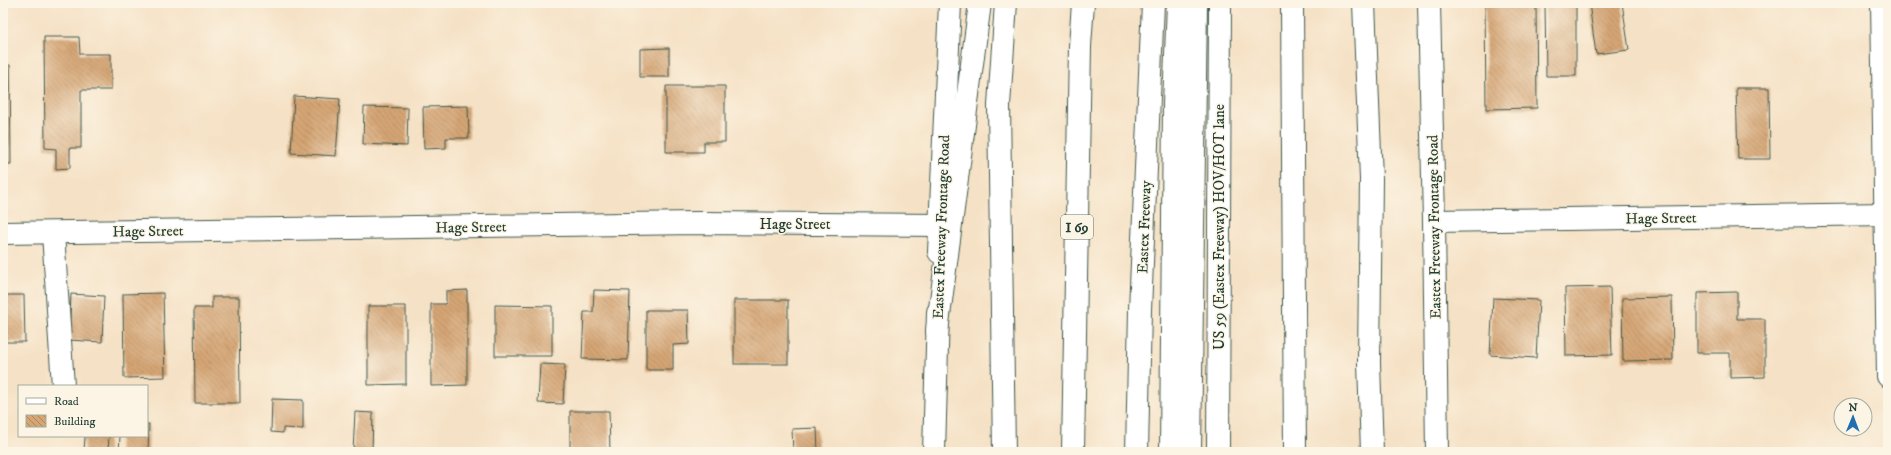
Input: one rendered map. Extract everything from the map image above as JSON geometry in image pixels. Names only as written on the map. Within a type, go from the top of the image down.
[{"type":"main road","name":"Eastex Freeway Frontage Road","points":[[934,452],[940,225],[950,3]]},
{"type":"main road","points":[[937,331],[980,3]]},
{"type":"main road","points":[[1004,452],[999,105],[1006,3]]},
{"type":"main road","name":"I 69","points":[[1073,452],[1080,46],[1083,3]]},
{"type":"main road","name":"Eastex Freeway","points":[[1137,452],[1140,310],[1153,3]]},
{"type":"main road","points":[[1178,3],[1174,104],[1181,421],[1190,452]]},
{"type":"main road","points":[[1171,452],[1181,421],[1196,3]]},
{"type":"main road","name":"US 59 (Eastex Freeway) HOV/HOT lane","points":[[1218,452],[1220,3]]},
{"type":"main road","points":[[1292,3],[1295,452]]},
{"type":"main road","points":[[1364,3],[1370,179],[1368,364],[1372,452]]},
{"type":"main road","name":"Eastex Freeway Frontage Road","points":[[1429,3],[1437,452]]},
{"type":"main road","points":[[1882,3],[1888,376]]},
{"type":"main road","name":"Hage Street","points":[[1434,221],[1886,214]]},
{"type":"main road","name":"Hage Street","points":[[3,233],[697,224],[940,225]]},
{"type":"main road","points":[[54,233],[63,385]]},
{"type":"building","points":[[1485,3],[1536,3],[1537,108],[1486,109]]},
{"type":"building","points":[[1545,3],[1576,3],[1576,76],[1546,76]]},
{"type":"building","points":[[1589,3],[1622,3],[1629,50],[1596,54]]},
{"type":"building","points":[[44,37],[79,37],[80,54],[111,54],[111,90],[81,90],[81,148],[70,148],[70,168],[56,169],[56,149],[45,148]]},
{"type":"building","points":[[669,48],[669,77],[640,77],[640,49]]},
{"type":"building","points":[[3,65],[10,65],[11,164],[3,164]]},
{"type":"building","points":[[666,86],[725,86],[725,142],[704,142],[704,152],[666,152]]},
{"type":"building","points":[[1736,88],[1769,88],[1770,159],[1738,159]]},
{"type":"building","points":[[294,96],[340,99],[336,156],[291,153]]},
{"type":"building","points":[[468,106],[469,138],[446,138],[446,148],[424,149],[423,107]]},
{"type":"building","points":[[364,107],[408,108],[407,146],[363,144]]},
{"type":"building","points":[[1610,287],[1612,355],[1566,356],[1565,288]]},
{"type":"building","points":[[467,290],[467,385],[431,386],[431,304],[446,304],[446,291]]},
{"type":"building","points":[[594,290],[630,291],[628,360],[582,359],[584,312],[593,312]]},
{"type":"building","points":[[1737,292],[1737,319],[1765,319],[1765,377],[1730,378],[1730,353],[1697,353],[1697,293]]},
{"type":"building","points":[[163,293],[165,377],[124,378],[123,294]]},
{"type":"building","points":[[71,294],[104,296],[102,342],[69,340]]},
{"type":"building","points":[[3,295],[24,295],[25,342],[3,342]]},
{"type":"building","points":[[212,297],[239,297],[240,403],[195,403],[194,308],[212,308]]},
{"type":"building","points":[[1672,297],[1673,360],[1623,361],[1622,298]]},
{"type":"building","points":[[1493,298],[1539,300],[1536,358],[1490,355]]},
{"type":"building","points":[[734,300],[788,300],[788,364],[734,364]]},
{"type":"building","points":[[495,305],[552,306],[552,356],[495,356]]},
{"type":"building","points":[[368,306],[406,306],[406,384],[368,385]]},
{"type":"building","points":[[646,310],[688,310],[689,344],[673,345],[673,370],[646,370]]},
{"type":"building","points":[[540,364],[565,365],[563,404],[538,403]]},
{"type":"building","points":[[272,399],[303,400],[303,429],[283,428],[283,433],[271,432]]},
{"type":"building","points":[[570,411],[609,411],[610,452],[570,452]]},
{"type":"building","points":[[355,412],[373,413],[372,452],[353,452]]},
{"type":"building","points":[[149,424],[148,452],[119,452],[120,437],[148,437]]},
{"type":"building","points":[[817,428],[818,452],[793,452],[792,429]]},
{"type":"building","points":[[85,437],[109,437],[108,452],[84,452]]}]
